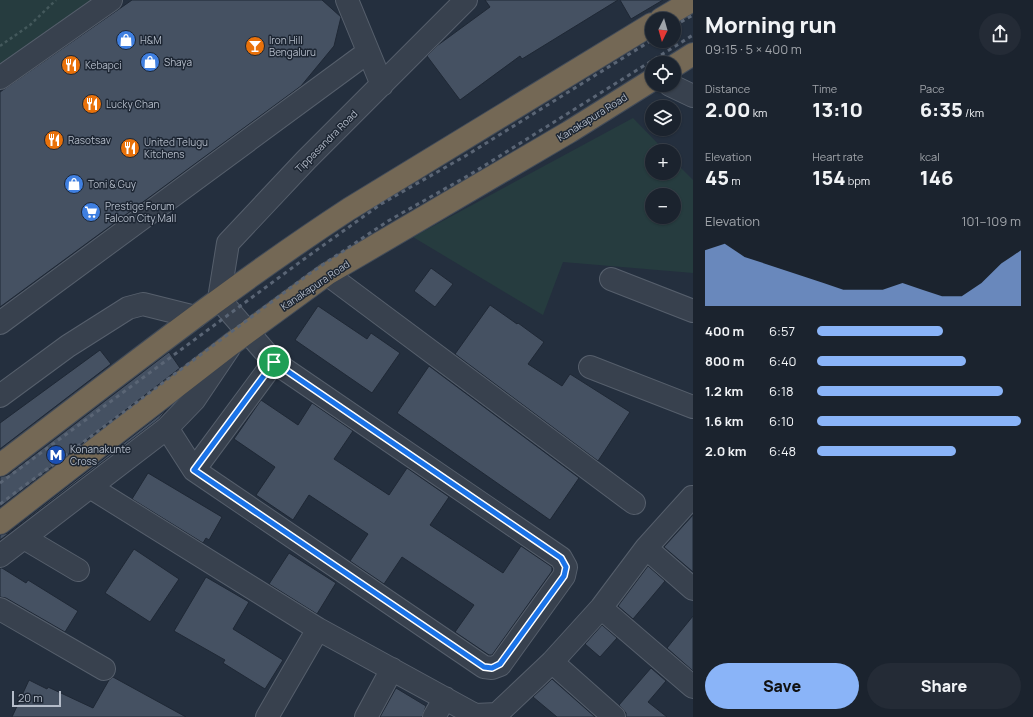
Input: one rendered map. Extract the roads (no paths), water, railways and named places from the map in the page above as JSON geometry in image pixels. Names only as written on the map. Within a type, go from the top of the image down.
[{"type":"highway","points":[[673,12],[693,0]]},
{"type":"highway","points":[[0,465],[195,316],[303,239],[349,209],[645,28]]},
{"type":"highway","points":[[681,62],[693,54]]},
{"type":"highway","name":"Kanakapura Road","points":[[0,523],[239,339],[327,274],[569,132],[645,84]]},
{"type":"street","points":[[0,78],[111,0]]},
{"type":"street","points":[[347,0],[382,85]]},
{"type":"street","name":"Tippasandra Road","points":[[219,299],[228,243],[306,160],[466,0]]},
{"type":"street","points":[[0,323],[368,52]]},
{"type":"street","points":[[681,90],[693,96]]},
{"type":"street","points":[[327,274],[634,503]]},
{"type":"street","points":[[611,279],[693,312]]},
{"type":"street","points":[[167,428],[194,470],[484,667],[492,668],[500,664],[564,576],[566,567],[561,558],[239,339],[219,299]]},
{"type":"street","points":[[0,396],[68,346],[128,308],[143,304],[195,316]]},
{"type":"street","points":[[0,556],[167,428],[194,400],[239,339]]},
{"type":"street","points":[[194,470],[274,362]]},
{"type":"street","points":[[590,367],[693,407]]},
{"type":"street","points":[[90,487],[318,629],[475,715],[499,715],[552,662],[601,608],[646,548],[693,495]]},
{"type":"street","points":[[24,538],[78,570]]},
{"type":"street","points":[[646,548],[693,589]]},
{"type":"street","points":[[601,608],[693,687]]},
{"type":"street","points":[[0,609],[104,669]]},
{"type":"street","points":[[267,717],[318,629]]},
{"type":"street","points":[[552,662],[614,717]]},
{"type":"street","points":[[366,717],[392,669]]},
{"type":"street","points":[[434,717],[445,698]]},
{"type":"railway","points":[[681,22],[693,15]]},
{"type":"railway","points":[[0,504],[309,274],[388,221],[471,174],[693,35]]},
{"type":"railway","points":[[0,483],[381,204],[467,155],[645,44]]},
{"type":"place","name":"H&M","points":[[126,40]]},
{"type":"place","name":"Iron Hill Bengaluru","points":[[255,46]]},
{"type":"place","name":"Shaya","points":[[150,62]]},
{"type":"place","name":"Kebapci","points":[[71,65]]},
{"type":"place","name":"Lucky Chan","points":[[92,104]]},
{"type":"place","name":"Rasotsav","points":[[54,140]]},
{"type":"place","name":"United Telugu Kitchens","points":[[130,148]]},
{"type":"place","name":"Toni & Guy","points":[[74,184]]},
{"type":"place","name":"Prestige Forum Falcon City Mall","points":[[91,212]]},
{"type":"place","name":"Konanakunte Cross","points":[[56,455]]}]
